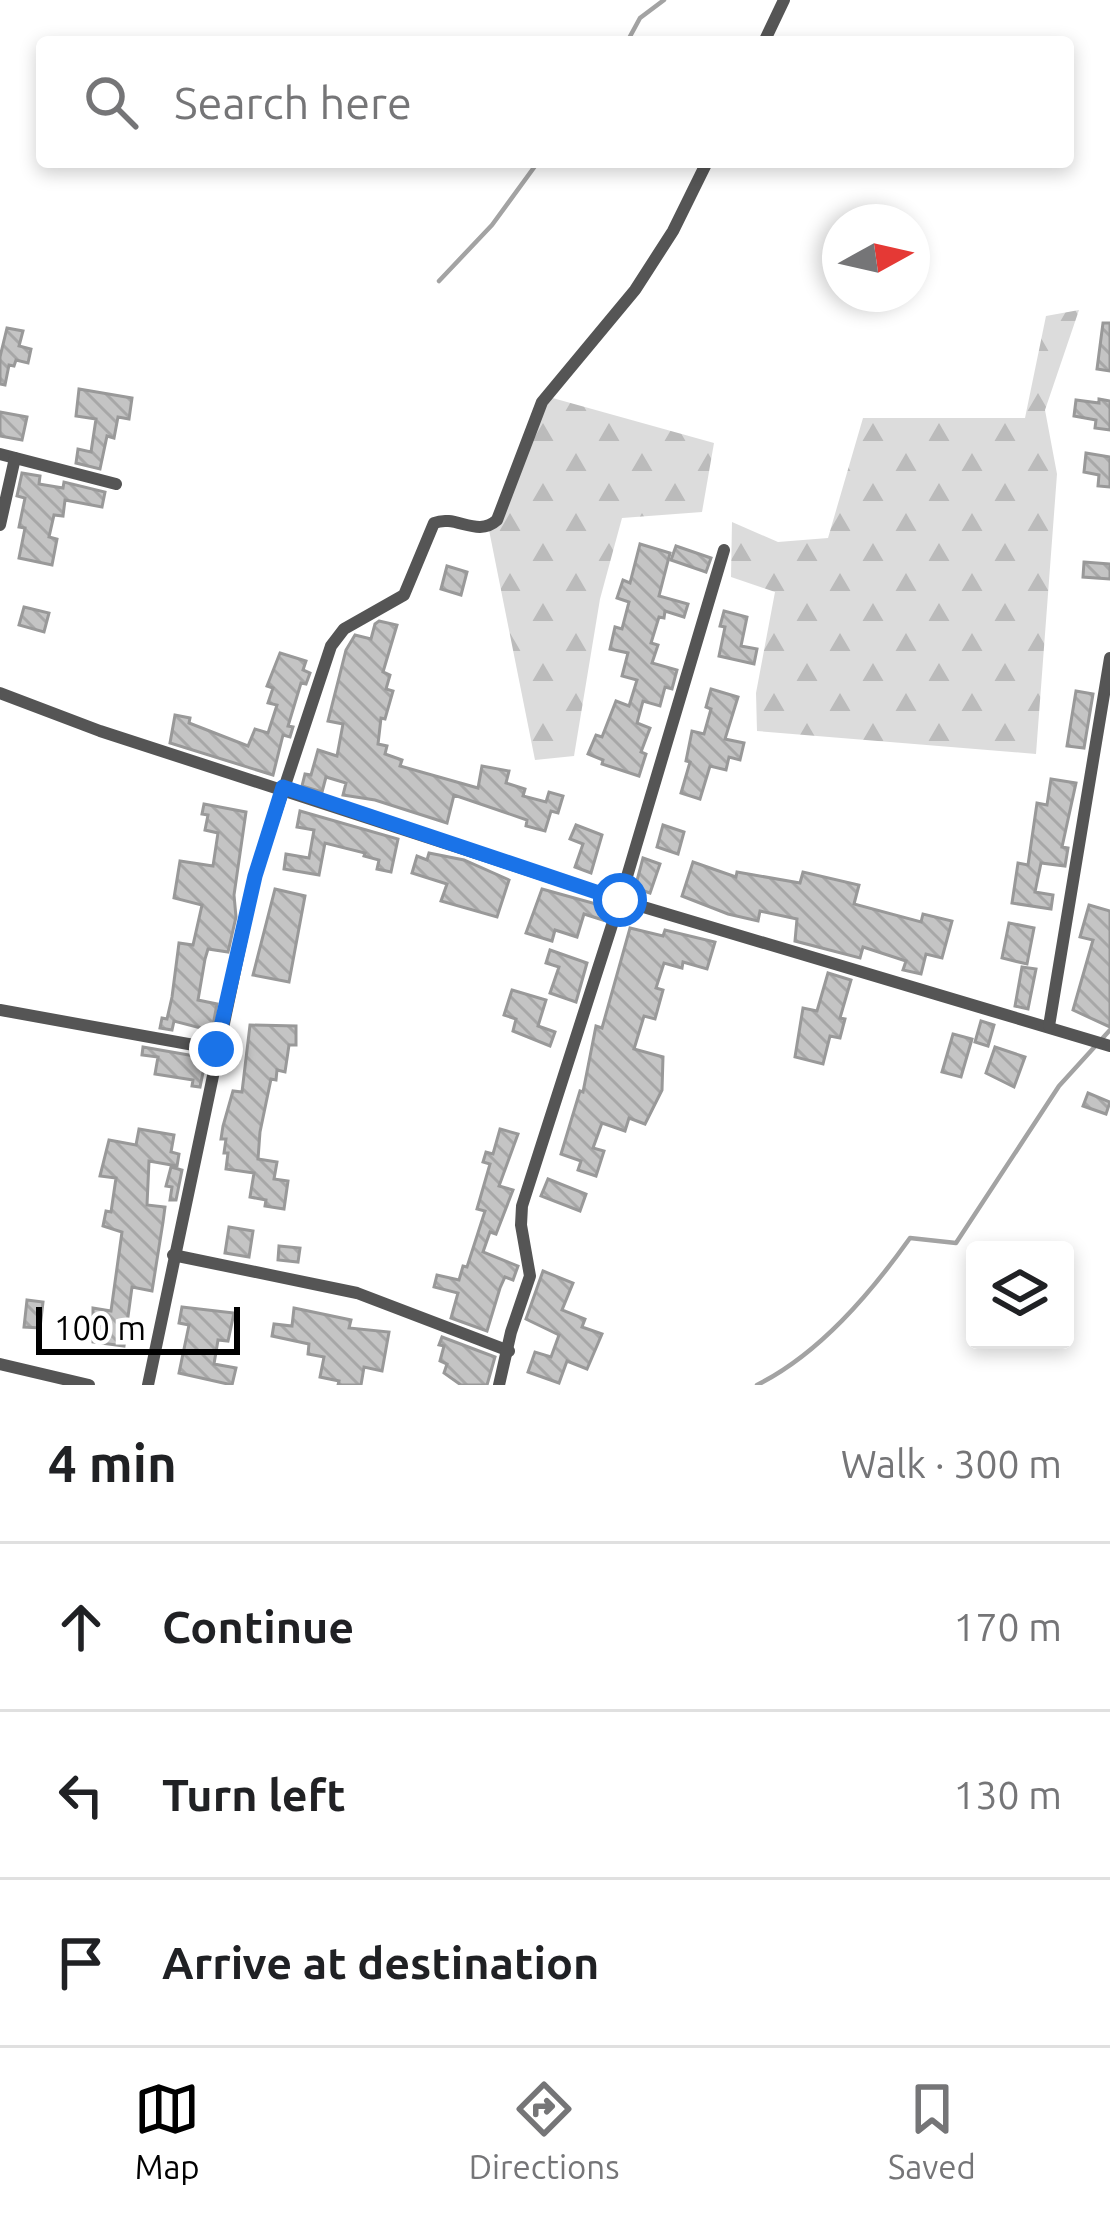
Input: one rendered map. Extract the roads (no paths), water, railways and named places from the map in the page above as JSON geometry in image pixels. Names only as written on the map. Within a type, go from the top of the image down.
[{"type":"street","points":[[767,36],[784,0]]},
{"type":"street","points":[[148,1385],[255,876],[336,637],[404,595],[434,523],[443,519],[479,528],[497,520],[542,402],[627,302],[673,231],[704,168]]},
{"type":"street","points":[[0,454],[116,484]]},
{"type":"street","points":[[0,526],[15,458]]},
{"type":"street","points":[[500,1385],[530,1276],[522,1206],[620,900],[724,550]]},
{"type":"street","points":[[1049,1026],[1110,658]]},
{"type":"street","points":[[0,693],[620,900],[1102,1044]]},
{"type":"street","points":[[0,1010],[216,1049]]},
{"type":"street","points":[[173,1255],[357,1293],[509,1351]]},
{"type":"street","points":[[0,1364],[89,1385]]},
{"type":"waterway","points":[[630,36],[640,18],[664,0]]},
{"type":"waterway","points":[[439,281],[492,225],[534,168]]},
{"type":"waterway","points":[[757,1385],[801,1357],[842,1321],[910,1238],[956,1243],[1059,1086],[1110,1030]]}]
